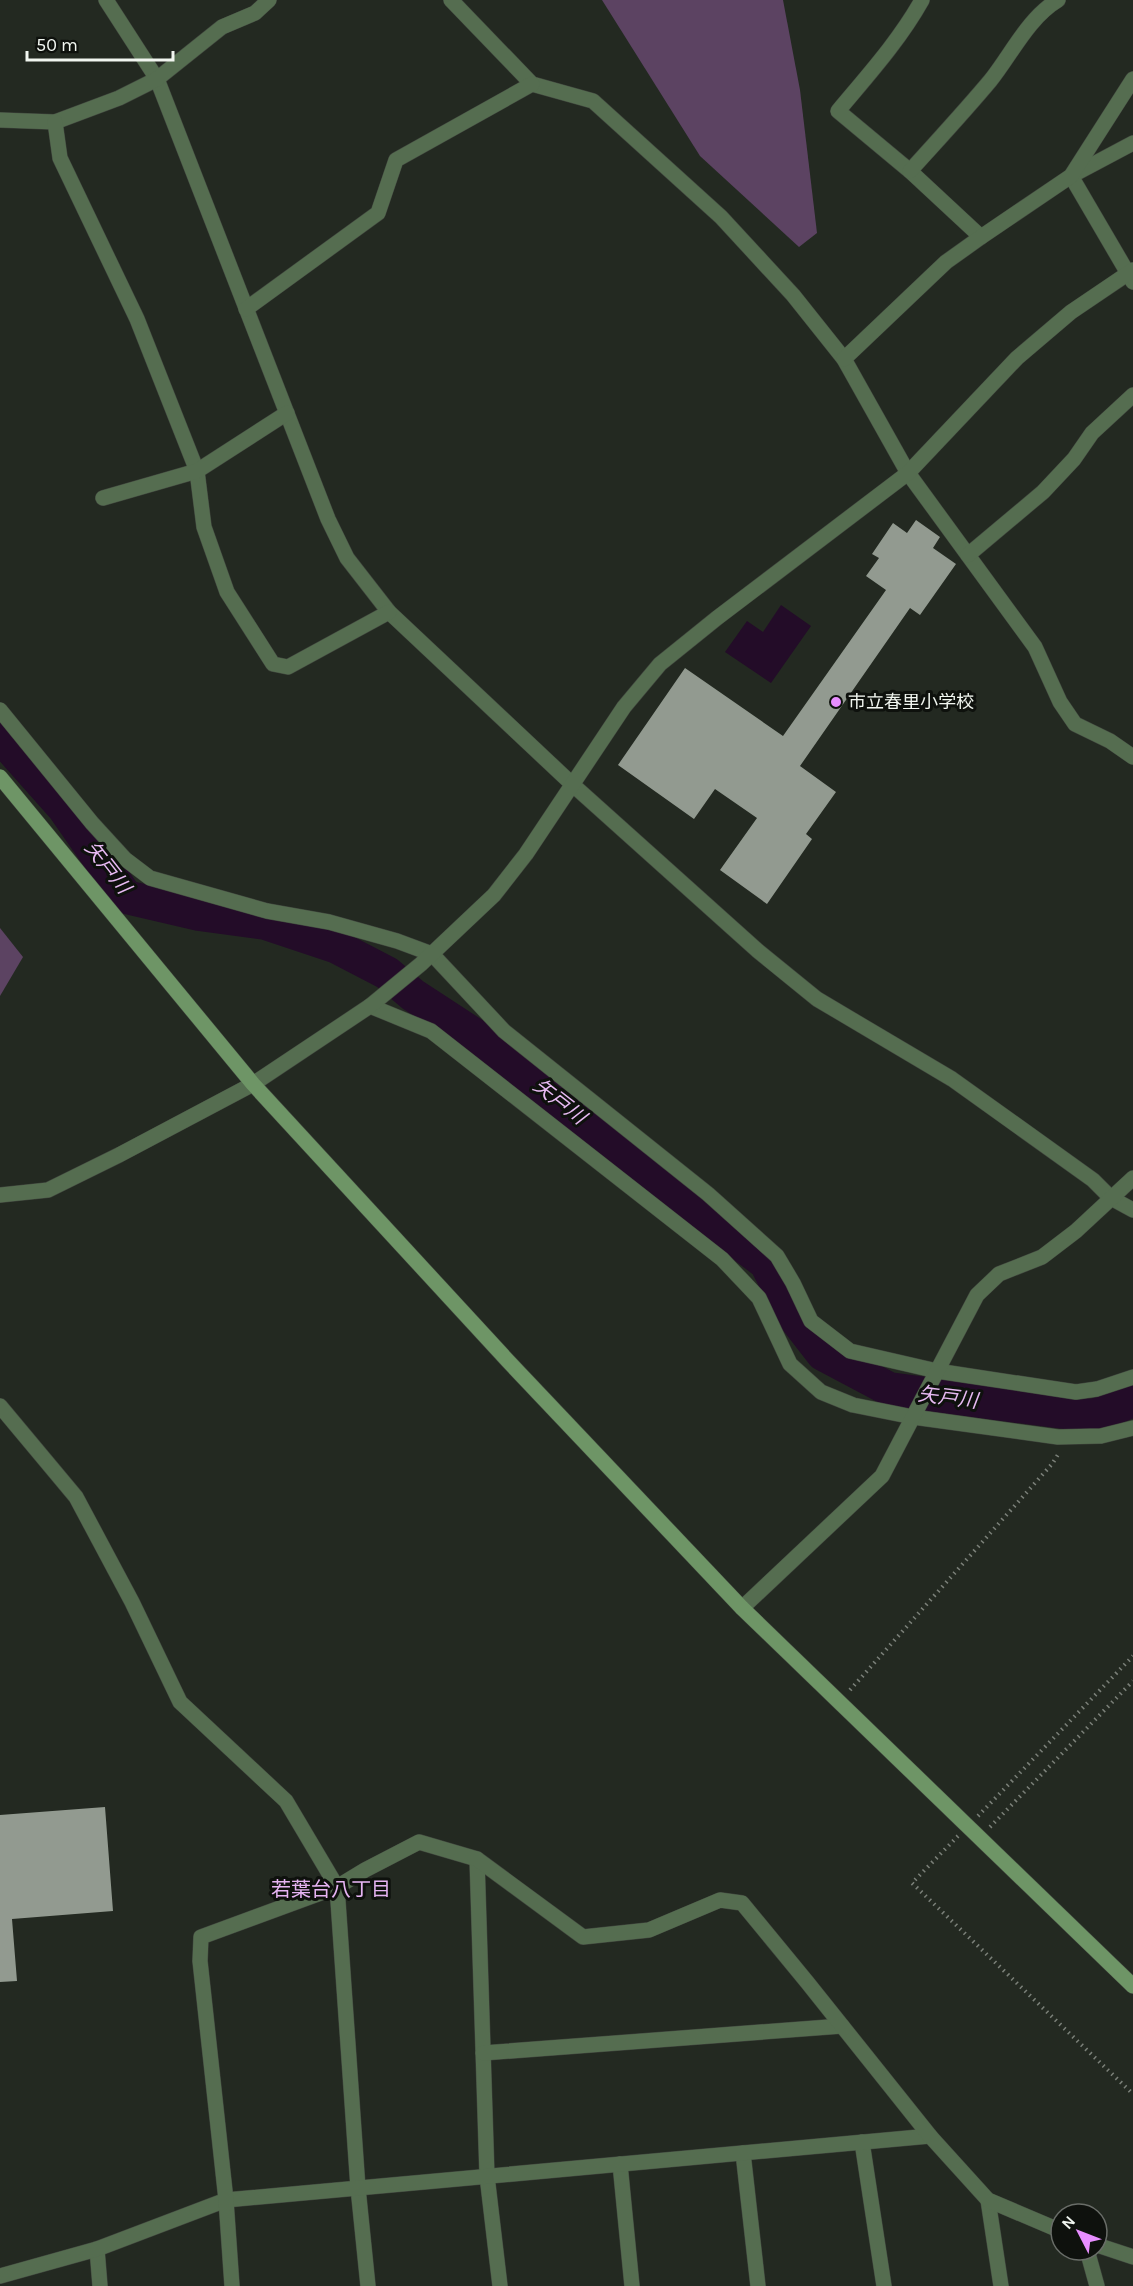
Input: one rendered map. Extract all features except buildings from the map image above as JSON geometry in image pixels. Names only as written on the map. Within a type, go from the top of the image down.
[{"type":"street","points":[[106,0],[157,79],[328,519],[347,558],[389,612],[573,785],[758,951],[817,999],[952,1079],[1093,1180],[1111,1198],[1133,1210]]},
{"type":"street","points":[[0,120],[3,118],[55,122],[119,98],[157,79],[222,27],[255,13],[269,0]]},
{"type":"street","points":[[451,0],[532,84],[593,101],[721,217],[794,295],[844,359],[908,473],[1035,647],[1060,702],[1075,724],[1110,741],[1133,758]]},
{"type":"street","points":[[922,0],[908,26],[838,111],[910,171],[981,237]]},
{"type":"street","points":[[910,171],[991,80],[1025,33],[1050,5],[1058,0]]},
{"type":"street","points":[[1071,176],[1133,79]]},
{"type":"street","points":[[246,309],[378,213],[396,160],[532,84]]},
{"type":"street","points":[[55,122],[60,158],[137,319],[197,471],[204,527],[227,592],[273,664],[288,667],[389,612]]},
{"type":"street","points":[[844,359],[946,262],[1071,176],[1133,142]]},
{"type":"street","points":[[0,1195],[48,1190],[253,1084],[370,1006],[427,959],[494,895],[526,854],[624,707],[660,664],[908,473],[1017,358],[1071,312],[1131,275],[1071,176]]},
{"type":"street","points":[[968,555],[1043,492],[1074,459],[1092,433],[1133,395]]},
{"type":"street","points":[[103,498],[197,471],[287,413]]},
{"type":"street","points":[[0,710],[92,822],[126,859],[150,878],[267,911],[397,941],[427,959],[504,1030],[708,1194],[777,1256],[794,1284],[811,1321],[850,1351],[937,1371],[1077,1392],[1097,1389],[1133,1377]]},
{"type":"street","points":[[0,777],[253,1084],[508,1361],[742,1608],[1133,1986]]},
{"type":"street","points":[[370,1006],[431,1030],[722,1259],[759,1298],[790,1364],[821,1392],[853,1405],[912,1417],[1059,1437],[1101,1436],[1133,1428]]},
{"type":"street","points":[[742,1608],[882,1476],[977,1295],[999,1274],[1042,1257],[1076,1231],[1133,1178]]},
{"type":"street","points":[[0,1406],[76,1497],[132,1602],[180,1702],[286,1801],[337,1887],[358,2188],[368,2286]]},
{"type":"street","points":[[232,2286],[226,2200],[200,1961],[201,1937],[337,1887],[419,1842],[477,1859],[583,1937],[649,1930],[720,1900],[742,1903],[930,2136],[988,2200],[1049,2226]]},
{"type":"street","points":[[477,1859],[487,2176],[500,2286]]},
{"type":"street","points":[[483,2053],[842,2026]]},
{"type":"street","points":[[0,2276],[97,2249],[226,2200],[930,2136]]},
{"type":"street","points":[[862,2142],[884,2286]]},
{"type":"street","points":[[743,2153],[758,2286]]},
{"type":"street","points":[[620,2164],[632,2286]]},
{"type":"street","points":[[988,2200],[1001,2286]]},
{"type":"street","points":[[97,2249],[100,2286]]},
{"type":"street","points":[[1109,2249],[1133,2257]]},
{"type":"street","points":[[1090,2262],[1097,2286]]},
{"type":"path","points":[[839,1702],[1052,1464],[1060,1452],[1059,1437]]},
{"type":"path","points":[[1133,1656],[912,1883],[1133,2094]]},
{"type":"path","points":[[979,1838],[1133,1681]]},
{"type":"shaded area","points":[[602,0],[783,0],[800,90],[817,233],[799,247],[700,156]]},
{"type":"shaded area","points":[[781,605],[811,626],[771,683],[725,652],[747,621],[763,632]]},
{"type":"shaded area","points":[[0,928],[23,957],[0,996]]},
{"type":"waterway","name":"矢戸川","points":[[0,736],[64,808],[126,897],[199,914],[266,923],[335,946],[387,973],[413,995],[485,1042],[640,1167],[766,1263],[795,1318],[823,1354],[889,1389],[1094,1416],[1133,1400]]},
{"type":"place","name":"市立春里小学校","points":[[836,702]]},
{"type":"district","name":"若葉台八丁目","points":[[331,1889]]}]
